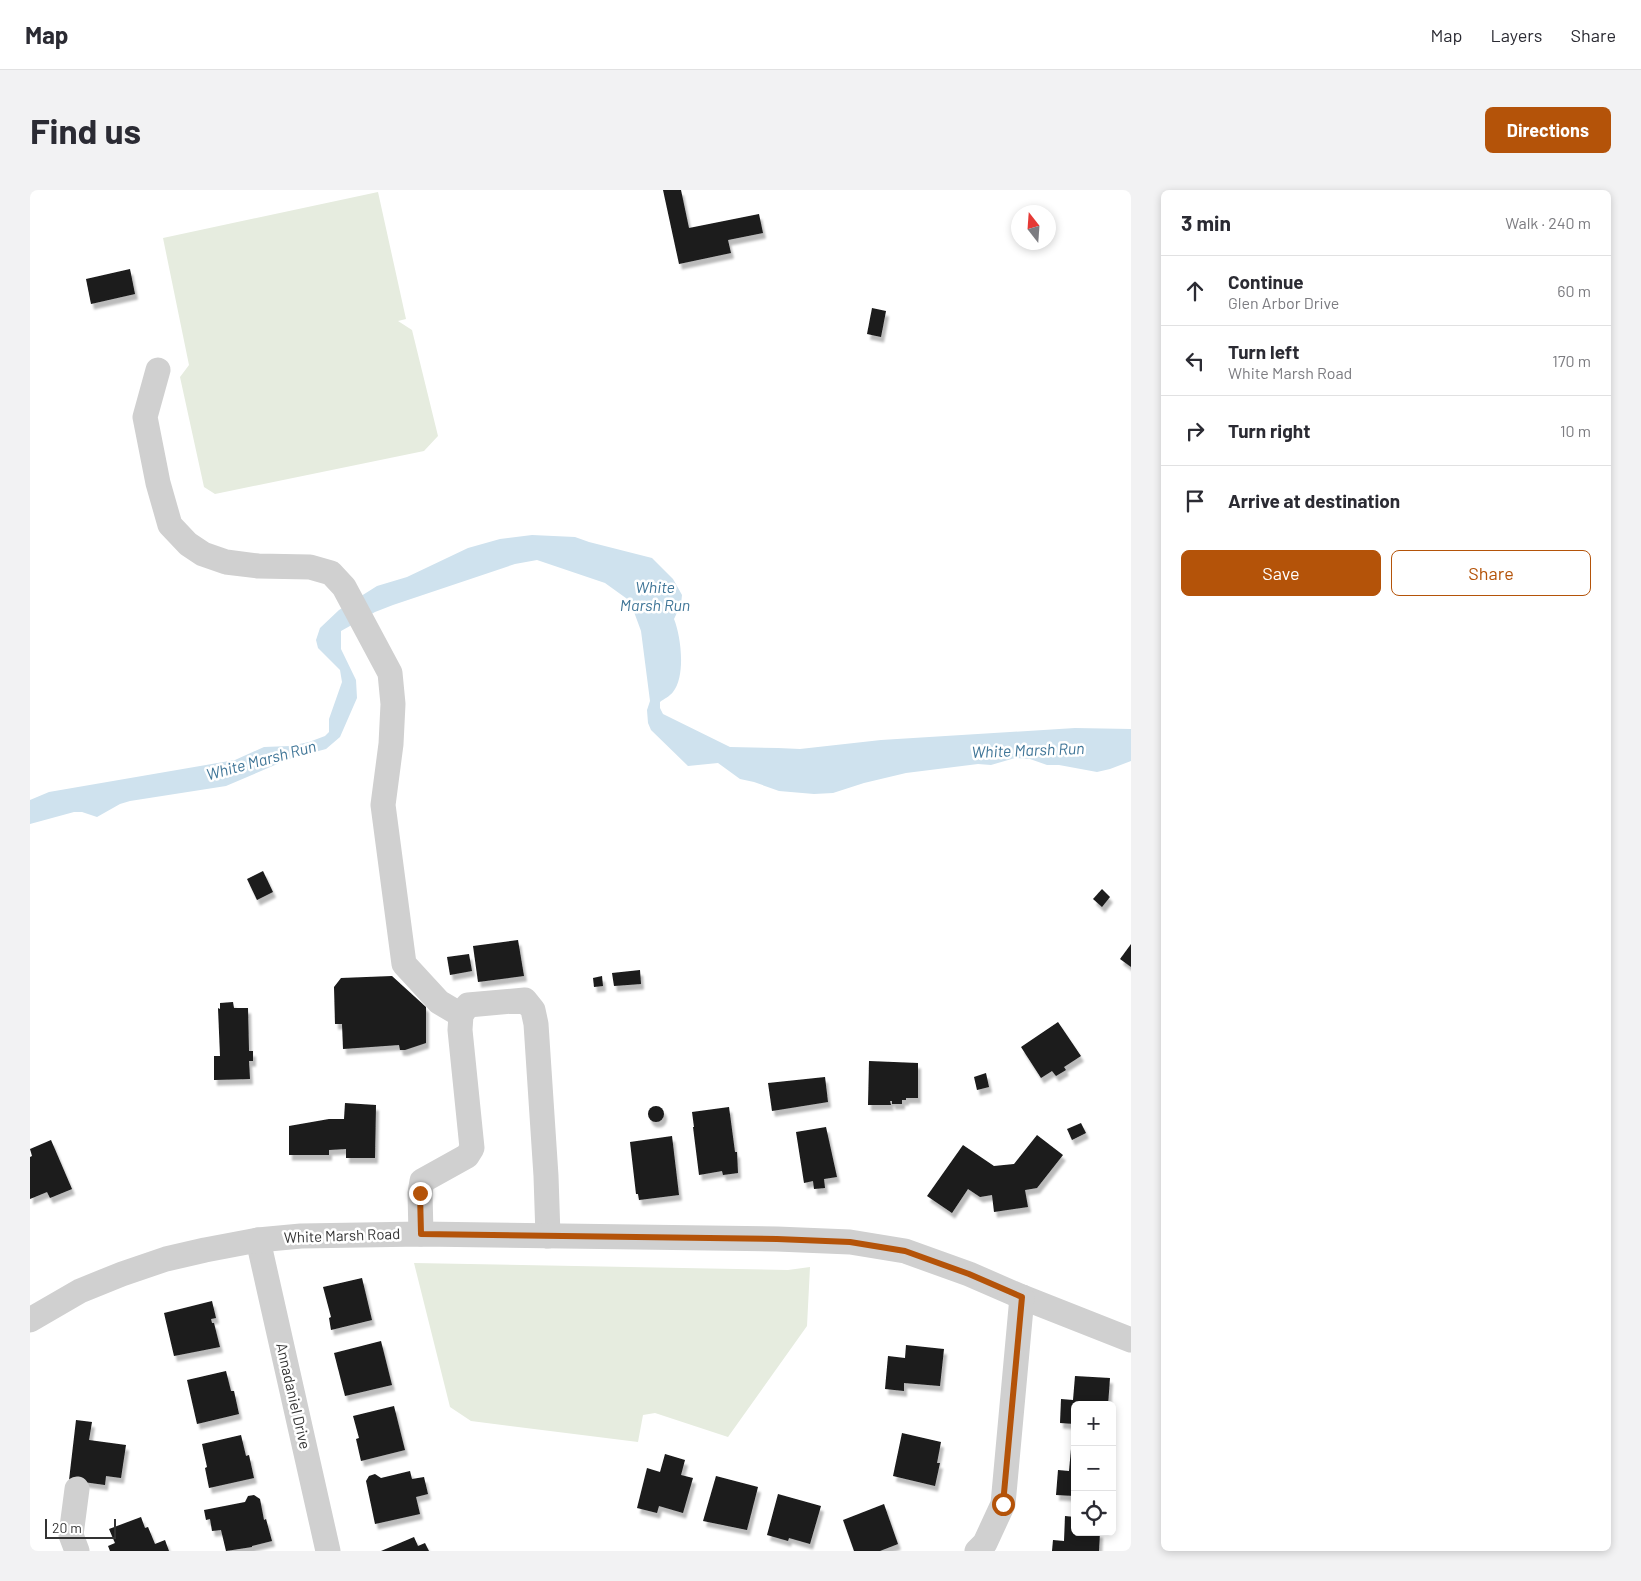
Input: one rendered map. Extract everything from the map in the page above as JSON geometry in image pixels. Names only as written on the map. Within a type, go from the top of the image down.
[{"type":"street","points":[[158,370],[145,417],[158,483],[170,525],[188,544],[203,554],[226,562],[258,566],[310,567],[331,573],[344,587],[390,673],[393,704],[391,744],[383,805],[404,964],[439,1002],[461,1015]]},
{"type":"street","points":[[421,1234],[420,1193],[422,1181],[467,1156],[472,1148],[460,1030],[461,1015],[468,1005],[525,1000],[533,1010],[536,1024],[545,1156],[548,1236]]},
{"type":"street","name":"White Marsh Road","points":[[30,1320],[80,1292],[122,1274],[205,1250],[258,1240],[301,1236],[421,1234],[777,1239],[850,1242],[905,1251],[969,1274],[1131,1340]]},
{"type":"street","name":"Annadaniel Drive","points":[[258,1240],[328,1551]]},
{"type":"street","points":[[977,1551],[985,1543],[1003,1504],[1022,1297]]},
{"type":"street","points":[[77,1490],[71,1535],[77,1551]]},
{"type":"shaded area","points":[[378,192],[406,319],[398,321],[412,330],[438,436],[424,451],[215,494],[204,487],[180,377],[189,365],[163,238]]},
{"type":"shaded area","points":[[414,1263],[788,1270],[810,1267],[807,1326],[728,1437],[655,1413],[643,1415],[638,1442],[471,1421],[450,1407]]},
{"type":"water","name":"White Marsh Run","points":[[532,535],[575,537],[652,558],[673,579],[682,595],[681,604],[674,619],[679,635],[680,676],[672,693],[660,702],[660,708],[663,714],[730,747],[800,749],[881,740],[1075,728],[1131,729],[1131,761],[1097,772],[1059,765],[1047,765],[1030,759],[1015,758],[991,765],[978,764],[906,773],[833,793],[814,794],[779,791],[740,779],[718,763],[688,766],[651,730],[648,723],[647,710],[650,701],[641,631],[630,601],[605,583],[537,560],[515,564],[393,605],[375,612],[341,631],[341,649],[356,680],[357,698],[340,737],[326,749],[289,759],[226,786],[130,801],[120,804],[97,817],[82,812],[74,812],[30,824],[30,800],[49,792],[235,760],[264,747],[290,746],[325,736],[329,732],[329,719],[342,682],[340,670],[318,648],[316,640],[320,628],[339,610],[377,586],[407,577],[468,548],[500,539]]},
{"type":"building","points":[[663,190],[681,190],[689,228],[759,214],[763,233],[728,240],[731,253],[679,264]]},
{"type":"building","points":[[130,269],[135,294],[91,304],[86,279]]},
{"type":"building","points":[[872,308],[886,311],[881,337],[867,334]]},
{"type":"building","points":[[263,871],[273,892],[257,900],[247,879]]},
{"type":"building","points":[[1102,889],[1110,897],[1102,907],[1093,899]]},
{"type":"building","points":[[518,940],[524,976],[478,982],[473,946]]},
{"type":"building","points":[[1131,944],[1131,967],[1120,959]]},
{"type":"building","points":[[469,954],[472,971],[450,975],[447,957]]},
{"type":"building","points":[[640,970],[641,984],[614,986],[612,973]]},
{"type":"building","points":[[392,976],[426,1007],[426,1043],[405,1050],[400,1050],[399,1045],[343,1049],[342,1024],[335,1024],[334,987],[341,978]]},
{"type":"building","points":[[602,976],[603,986],[594,987],[593,978]]},
{"type":"building","points":[[233,1002],[234,1008],[248,1008],[249,1051],[253,1051],[253,1061],[249,1061],[250,1079],[214,1080],[214,1056],[220,1056],[218,1008],[220,1009],[220,1003]]},
{"type":"building","points":[[1058,1022],[1081,1056],[1064,1067],[1066,1070],[1056,1076],[1052,1071],[1041,1078],[1021,1047]]},
{"type":"building","points":[[869,1061],[918,1063],[918,1098],[906,1098],[906,1100],[902,1100],[902,1104],[892,1104],[892,1101],[890,1101],[891,1105],[868,1105]]},
{"type":"building","points":[[986,1073],[989,1087],[977,1090],[974,1077]]},
{"type":"building","points":[[825,1077],[828,1102],[772,1111],[768,1083]]},
{"type":"building","points":[[345,1103],[376,1105],[375,1158],[346,1158],[346,1149],[329,1150],[329,1155],[289,1155],[289,1126],[329,1119],[344,1119]]},
{"type":"building","points":[[656,1106],[664,1114],[656,1122],[648,1114]]},
{"type":"building","points":[[729,1107],[735,1152],[737,1152],[738,1173],[723,1175],[722,1171],[699,1175],[692,1112]]},
{"type":"building","points":[[1081,1123],[1086,1133],[1072,1140],[1067,1129]]},
{"type":"building","points":[[826,1127],[837,1177],[824,1179],[825,1188],[814,1189],[813,1181],[804,1183],[796,1132]]},
{"type":"building","points":[[1037,1135],[1063,1155],[1037,1188],[1025,1190],[1028,1207],[994,1212],[992,1195],[980,1197],[968,1189],[952,1213],[927,1196],[963,1145],[994,1166],[1014,1164]]},
{"type":"building","points":[[672,1136],[679,1195],[639,1200],[638,1194],[636,1194],[630,1142]]},
{"type":"building","points":[[51,1140],[72,1189],[50,1198],[47,1192],[30,1199],[30,1157],[32,1156],[30,1149]]},
{"type":"building","points":[[362,1278],[372,1320],[331,1330],[329,1318],[331,1317],[323,1287]]},
{"type":"building","points":[[212,1301],[216,1318],[211,1319],[212,1323],[214,1323],[220,1347],[174,1356],[164,1313]]},
{"type":"building","points":[[381,1341],[392,1385],[345,1396],[334,1353]]},
{"type":"building","points":[[906,1345],[944,1349],[940,1386],[904,1383],[904,1391],[885,1389],[888,1356],[905,1358]]},
{"type":"building","points":[[226,1371],[231,1391],[234,1391],[239,1414],[197,1424],[187,1380]]},
{"type":"building","points":[[1075,1376],[1110,1378],[1108,1401],[1071,1401],[1071,1424],[1060,1423],[1061,1399],[1073,1400]]},
{"type":"building","points":[[394,1406],[405,1450],[361,1461],[356,1439],[359,1438],[353,1416]]},
{"type":"building","points":[[76,1420],[92,1422],[89,1440],[126,1445],[121,1478],[106,1476],[105,1485],[69,1480]]},
{"type":"building","points":[[902,1433],[941,1442],[937,1463],[940,1463],[935,1486],[893,1476]]},
{"type":"building","points":[[241,1435],[246,1456],[249,1455],[254,1478],[209,1488],[202,1444]]},
{"type":"building","points":[[1071,1449],[1071,1496],[1056,1495],[1058,1470],[1069,1471]]},
{"type":"building","points":[[665,1454],[685,1460],[681,1475],[693,1478],[683,1513],[659,1506],[657,1513],[637,1508],[647,1468],[660,1472]]},
{"type":"building","points":[[410,1471],[412,1479],[424,1477],[428,1494],[416,1497],[420,1514],[375,1524],[366,1481],[369,1476],[375,1474],[381,1478]]},
{"type":"building","points":[[716,1476],[758,1487],[747,1530],[703,1521]]},
{"type":"building","points":[[778,1494],[821,1506],[810,1544],[789,1538],[788,1541],[767,1535]]},
{"type":"building","points":[[254,1495],[260,1499],[264,1520],[266,1519],[272,1541],[252,1547],[226,1551],[221,1530],[212,1531],[210,1519],[206,1520],[204,1510],[245,1502],[248,1496]]},
{"type":"building","points":[[884,1504],[898,1544],[880,1551],[854,1551],[843,1520]]},
{"type":"building","points":[[1065,1516],[1071,1517],[1071,1536],[1100,1536],[1099,1551],[1052,1551],[1053,1540],[1064,1541]]},
{"type":"building","points":[[141,1517],[145,1528],[148,1527],[155,1544],[165,1540],[169,1551],[110,1551],[108,1546],[115,1543],[109,1529]]},
{"type":"building","points":[[414,1537],[418,1546],[425,1543],[429,1551],[381,1551]]},
{"type":"route","points":[[420,1193],[421,1234],[777,1239],[850,1242],[905,1251],[969,1274],[1022,1297],[1003,1504]]}]
